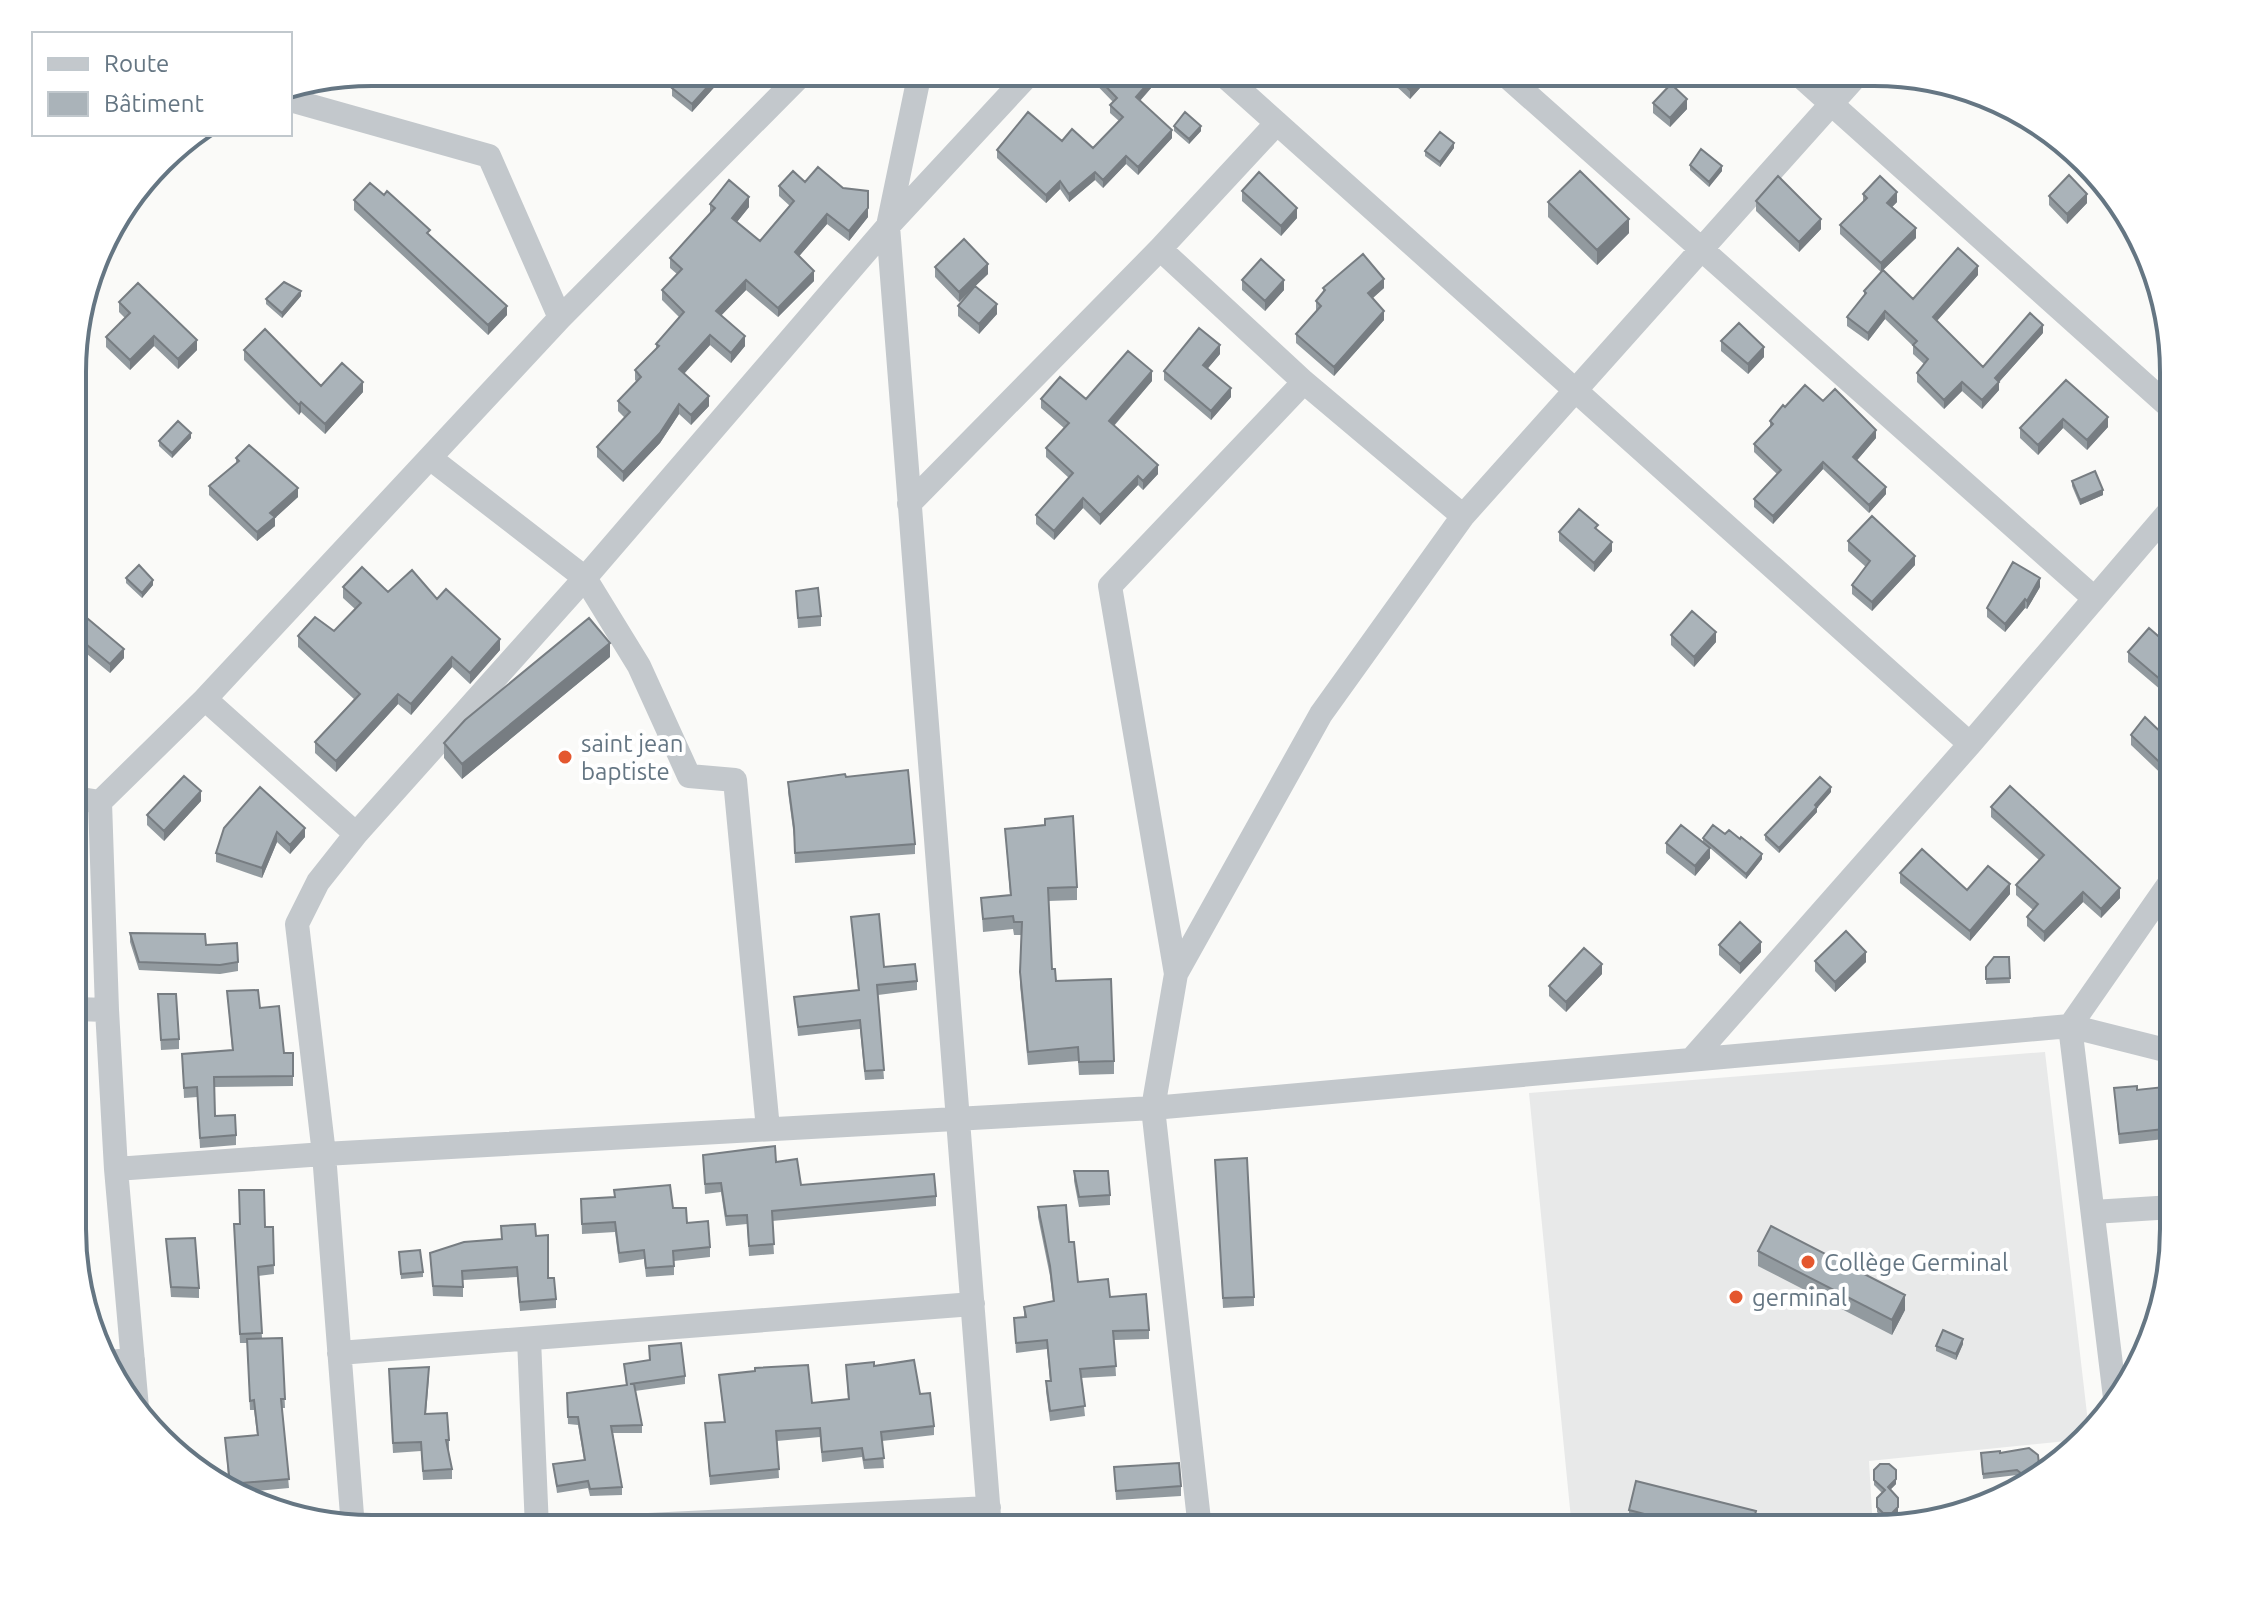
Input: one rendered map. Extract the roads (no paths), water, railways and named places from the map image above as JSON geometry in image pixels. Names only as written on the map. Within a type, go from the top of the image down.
[{"type":"street","points":[[136,1390],[116,1169],[100,802],[205,699],[560,318],[790,86]]},
{"type":"street","points":[[917,86],[888,226],[989,1515]]},
{"type":"street","points":[[352,1514],[324,1154],[297,924],[318,882],[356,834],[585,578],[888,226],[1018,86]]},
{"type":"street","points":[[1236,86],[1970,744]]},
{"type":"street","points":[[1518,86],[2094,598]]},
{"type":"street","points":[[1812,86],[2159,397]]},
{"type":"street","points":[[1176,974],[1321,714],[1463,516],[1847,86]]},
{"type":"street","points":[[292,101],[489,156],[560,318]]},
{"type":"street","points":[[909,504],[1160,249],[1277,123]]},
{"type":"street","points":[[1160,249],[1304,382],[1463,516]]},
{"type":"street","points":[[1198,1515],[1153,1108],[1176,974],[1110,586],[1304,382]]},
{"type":"street","points":[[430,458],[585,578],[639,666],[689,776],[735,780],[768,1129]]},
{"type":"street","points":[[1692,1059],[1970,744],[2159,523]]},
{"type":"street","points":[[205,699],[356,834]]},
{"type":"street","points":[[86,800],[100,802]]},
{"type":"street","points":[[2115,1383],[2070,1026],[2160,897]]},
{"type":"street","points":[[87,1009],[107,1010]]},
{"type":"street","points":[[116,1169],[324,1154],[1153,1108],[2070,1026],[2160,1049]]},
{"type":"street","points":[[2093,1212],[2160,1208]]},
{"type":"street","points":[[339,1353],[973,1304]]},
{"type":"street","points":[[529,1339],[536,1515]]},
{"type":"street","points":[[118,1361],[133,1360]]},
{"type":"place","name":"saint jean baptiste","points":[[565,757]]},
{"type":"place","name":"Collège Germinal","points":[[1808,1262]]},
{"type":"place","name":"germinal","points":[[1736,1297]]}]
